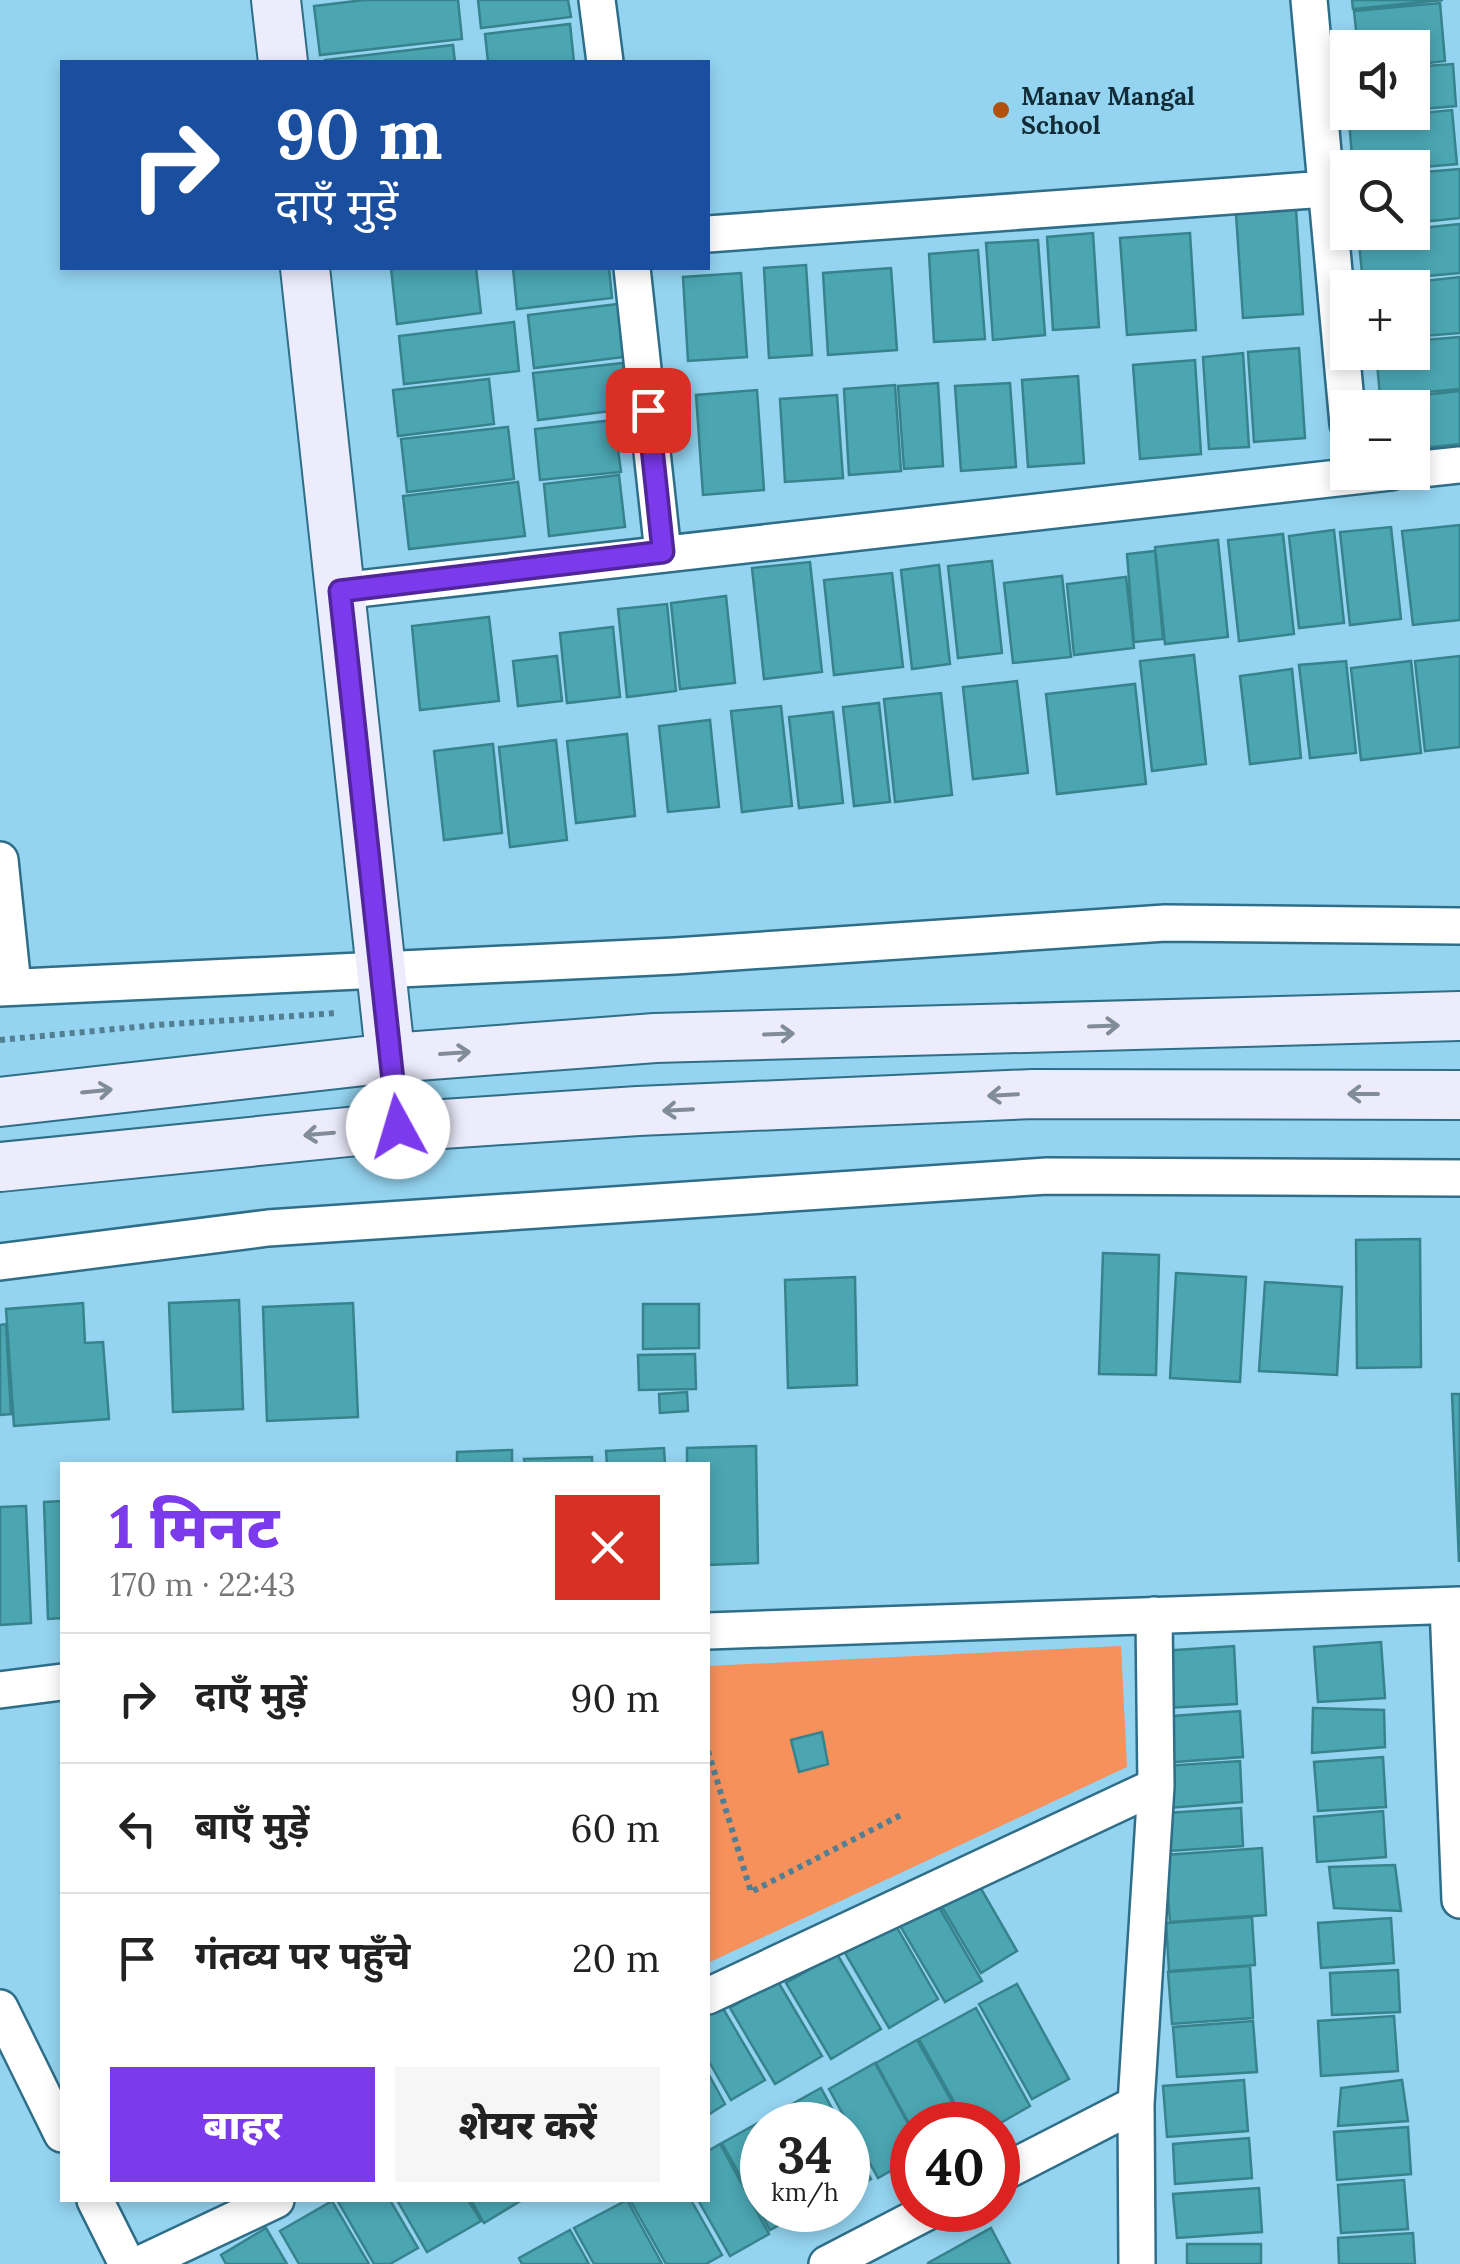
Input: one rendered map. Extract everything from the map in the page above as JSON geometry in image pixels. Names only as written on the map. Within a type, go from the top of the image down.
[{"type":"street","points":[[276,0],[282,60]]},
{"type":"street","points":[[596,0],[605,60]]},
{"type":"street","points":[[1309,0],[1345,390]]},
{"type":"street","points":[[710,234],[1326,189]]},
{"type":"street","points":[[305,270],[398,1127]]},
{"type":"street","points":[[632,270],[663,552]]},
{"type":"street","points":[[1430,468],[1460,465]]},
{"type":"street","points":[[340,591],[1330,477]]},
{"type":"street","points":[[0,860],[7,987],[675,956],[1164,923],[1460,926]]},
{"type":"street","points":[[0,1102],[391,1058],[655,1038],[1460,1016]]},
{"type":"street","points":[[0,1167],[398,1127],[638,1112],[1033,1094],[1460,1095]]},
{"type":"street","points":[[0,1262],[268,1228],[1047,1176],[1460,1178]]},
{"type":"street","points":[[710,1631],[1454,1606],[1460,1900]]},
{"type":"street","points":[[1138,2264],[1136,2104],[1156,1786],[1154,1615]]},
{"type":"street","points":[[0,1690],[60,1682]]},
{"type":"street","points":[[710,1995],[1156,1786]]},
{"type":"street","points":[[0,2008],[60,2130]]},
{"type":"street","points":[[1020,2165],[1136,2104]]},
{"type":"street","points":[[96,2202],[127,2264]]},
{"type":"street","points":[[140,2264],[272,2202]]},
{"type":"street","points":[[827,2264],[890,2231]]},
{"type":"path","points":[[0,1040],[157,1024],[348,1012]]},
{"type":"path","points":[[710,1759],[750,1892],[901,1815]]},
{"type":"shaded area","points":[[1121,1646],[1127,1767],[710,1962],[710,1666]]},
{"type":"building","points":[[364,0],[458,0],[462,39],[320,55],[314,6]]},
{"type":"building","points":[[478,0],[568,0],[571,17],[481,28]]},
{"type":"building","points":[[1352,0],[1443,0],[1353,9]]},
{"type":"building","points":[[1440,3],[1445,61],[1430,63],[1430,30],[1356,30],[1354,11]]},
{"type":"building","points":[[570,24],[574,60],[488,60],[485,34]]},
{"type":"building","points":[[453,45],[455,60],[325,60]]},
{"type":"building","points":[[1453,64],[1456,106],[1430,108],[1430,66]]},
{"type":"building","points":[[1452,110],[1457,164],[1430,166],[1430,150],[1352,150],[1350,130],[1430,130],[1430,112]]},
{"type":"building","points":[[1460,169],[1460,218],[1430,221],[1430,172]]},
{"type":"building","points":[[1296,209],[1303,314],[1243,318],[1236,214]]},
{"type":"building","points":[[1460,224],[1460,273],[1430,276],[1430,270],[1362,270],[1360,250],[1430,250],[1430,227]]},
{"type":"building","points":[[1093,233],[1099,327],[1053,330],[1047,237]]},
{"type":"building","points":[[1190,233],[1196,330],[1127,335],[1120,238]]},
{"type":"building","points":[[1038,240],[1045,335],[993,340],[986,243]]},
{"type":"building","points":[[978,250],[985,339],[934,342],[929,254]]},
{"type":"building","points":[[806,265],[812,355],[769,358],[764,268]]},
{"type":"building","points":[[891,268],[897,350],[828,355],[823,273]]},
{"type":"building","points":[[391,270],[476,270],[481,313],[397,324]]},
{"type":"building","points":[[513,270],[609,270],[612,298],[517,309]]},
{"type":"building","points":[[741,273],[747,357],[688,361],[683,277]]},
{"type":"building","points":[[1460,277],[1460,333],[1430,336],[1430,280]]},
{"type":"building","points":[[626,303],[632,356],[534,368],[528,315]]},
{"type":"building","points":[[514,322],[519,371],[404,384],[399,336]]},
{"type":"building","points":[[1460,337],[1460,389],[1379,390],[1378,370],[1430,370],[1430,340]]},
{"type":"building","points":[[1299,348],[1305,438],[1254,442],[1248,352]]},
{"type":"building","points":[[1243,353],[1249,447],[1209,449],[1203,357]]},
{"type":"building","points":[[1195,360],[1201,454],[1140,459],[1133,365]]},
{"type":"building","points":[[623,363],[628,409],[538,420],[533,373]]},
{"type":"building","points":[[1078,376],[1084,463],[1028,467],[1022,380]]},
{"type":"building","points":[[489,379],[494,424],[398,436],[393,390]]},
{"type":"building","points":[[938,383],[943,466],[904,469],[898,386]]},
{"type":"building","points":[[1010,383],[1016,467],[961,471],[955,386]]},
{"type":"building","points":[[895,385],[901,471],[849,475],[844,389]]},
{"type":"building","points":[[757,390],[764,490],[703,495],[696,395]]},
{"type":"building","points":[[1460,391],[1460,444],[1430,447],[1430,394]]},
{"type":"building","points":[[837,395],[843,478],[785,482],[780,399]]},
{"type":"building","points":[[614,420],[621,472],[540,480],[535,429]]},
{"type":"building","points":[[508,427],[514,479],[407,492],[401,439]]},
{"type":"building","points":[[619,475],[625,527],[549,536],[544,484]]},
{"type":"building","points":[[518,482],[525,536],[409,549],[403,496]]},
{"type":"building","points":[[1460,525],[1460,620],[1413,625],[1402,531]]},
{"type":"building","points":[[1391,527],[1401,619],[1350,625],[1340,532]]},
{"type":"building","points":[[1334,530],[1344,623],[1299,628],[1289,536]]},
{"type":"building","points":[[1283,534],[1294,634],[1239,641],[1228,540]]},
{"type":"building","points":[[1218,540],[1228,637],[1165,644],[1155,547]]},
{"type":"building","points":[[1155,551],[1163,639],[1134,642],[1127,554]]},
{"type":"building","points":[[992,561],[1002,653],[958,658],[948,566]]},
{"type":"building","points":[[810,562],[822,672],[764,679],[752,568]]},
{"type":"building","points":[[939,565],[950,664],[912,669],[901,570]]},
{"type":"building","points":[[892,573],[903,667],[834,675],[824,580]]},
{"type":"building","points":[[1062,576],[1071,657],[1013,663],[1004,583]]},
{"type":"building","points":[[1126,577],[1134,648],[1074,655],[1067,584]]},
{"type":"building","points":[[726,596],[735,683],[680,689],[671,603]]},
{"type":"building","points":[[667,604],[676,691],[627,697],[618,609]]},
{"type":"building","points":[[489,617],[499,701],[420,710],[412,626]]},
{"type":"building","points":[[613,627],[620,697],[567,703],[560,633]]},
{"type":"building","points":[[1194,655],[1206,764],[1152,771],[1140,661]]},
{"type":"building","points":[[557,656],[562,701],[518,706],[513,661]]},
{"type":"building","points":[[1460,656],[1460,747],[1425,751],[1415,661]]},
{"type":"building","points":[[1346,661],[1356,753],[1310,758],[1299,665]]},
{"type":"building","points":[[1411,661],[1421,753],[1361,760],[1351,668]]},
{"type":"building","points":[[1292,669],[1301,758],[1250,764],[1240,676]]},
{"type":"building","points":[[1017,681],[1028,773],[973,779],[963,687]]},
{"type":"building","points":[[1135,684],[1146,784],[1057,794],[1046,694]]},
{"type":"building","points":[[941,693],[952,795],[895,802],[884,699]]},
{"type":"building","points":[[879,703],[890,802],[854,806],[843,707]]},
{"type":"building","points":[[781,706],[792,806],[742,812],[731,711]]},
{"type":"building","points":[[833,712],[843,803],[799,808],[789,717]]},
{"type":"building","points":[[710,720],[719,807],[668,812],[659,726]]},
{"type":"building","points":[[627,734],[635,816],[576,823],[567,741]]},
{"type":"building","points":[[556,740],[567,840],[510,847],[499,747]]},
{"type":"building","points":[[493,744],[502,833],[444,840],[434,751]]},
{"type":"building","points":[[1420,1239],[1421,1367],[1357,1368],[1356,1240]]},
{"type":"building","points":[[1103,1253],[1159,1255],[1156,1375],[1099,1374]]},
{"type":"building","points":[[1176,1273],[1246,1277],[1240,1382],[1170,1378]]},
{"type":"building","points":[[855,1277],[857,1385],[788,1388],[785,1280]]},
{"type":"building","points":[[1265,1282],[1342,1287],[1337,1375],[1259,1371]]},
{"type":"building","points":[[239,1300],[243,1409],[173,1412],[169,1303]]},
{"type":"building","points":[[83,1303],[85,1343],[103,1342],[109,1419],[14,1426],[6,1309]]},
{"type":"building","points":[[353,1303],[358,1417],[267,1421],[263,1307]]},
{"type":"building","points":[[643,1304],[699,1304],[699,1348],[643,1349]]},
{"type":"building","points":[[6,1324],[11,1414],[0,1415],[0,1325]]},
{"type":"building","points":[[695,1354],[696,1389],[639,1390],[638,1355]]},
{"type":"building","points":[[687,1392],[688,1411],[660,1413],[659,1394]]},
{"type":"building","points":[[1452,1394],[1460,1394],[1459,1562]]},
{"type":"building","points":[[756,1446],[758,1563],[710,1565],[710,1462],[687,1462],[687,1448]]},
{"type":"building","points":[[664,1448],[665,1462],[607,1462],[606,1451]]},
{"type":"building","points":[[512,1450],[512,1462],[457,1462],[457,1452]]},
{"type":"building","points":[[592,1457],[592,1462],[524,1462],[524,1459]]},
{"type":"building","points":[[60,1501],[60,1618],[48,1619],[44,1502]]},
{"type":"building","points":[[26,1506],[31,1623],[0,1625],[0,1507]]},
{"type":"building","points":[[1381,1642],[1385,1698],[1318,1702],[1314,1647]]},
{"type":"building","points":[[1234,1646],[1237,1704],[1166,1708],[1162,1651]]},
{"type":"building","points":[[1313,1708],[1384,1710],[1385,1747],[1312,1753]]},
{"type":"building","points":[[1240,1711],[1243,1757],[1162,1763],[1159,1717]]},
{"type":"building","points":[[822,1732],[828,1764],[799,1772],[791,1740]]},
{"type":"building","points":[[1383,1757],[1386,1807],[1318,1811],[1314,1762]]},
{"type":"building","points":[[1240,1761],[1242,1802],[1168,1808],[1165,1766]]},
{"type":"building","points":[[1241,1808],[1243,1846],[1169,1851],[1167,1813]]},
{"type":"building","points":[[1383,1811],[1386,1857],[1317,1862],[1314,1817]]},
{"type":"building","points":[[1262,1848],[1266,1915],[1170,1922],[1165,1855]]},
{"type":"building","points":[[1395,1865],[1401,1911],[1334,1908],[1329,1867]]},
{"type":"building","points":[[976,1880],[1017,1951],[981,1973],[939,1902]]},
{"type":"building","points":[[936,1902],[982,1981],[945,2002],[899,1924]]},
{"type":"building","points":[[1252,1917],[1255,1965],[1169,1971],[1166,1923]]},
{"type":"building","points":[[1391,1918],[1394,1963],[1321,1968],[1318,1923]]},
{"type":"building","points":[[895,1924],[938,1999],[889,2028],[845,1953]]},
{"type":"building","points":[[837,1954],[881,2029],[831,2059],[786,1983]]},
{"type":"building","points":[[1250,1966],[1253,2018],[1172,2024],[1168,1972]]},
{"type":"building","points":[[1398,1970],[1400,2012],[1332,2015],[1330,1973]]},
{"type":"building","points":[[777,1980],[822,2056],[775,2084],[730,2008]]},
{"type":"building","points":[[1017,1984],[1069,2079],[1032,2099],[979,2004]]},
{"type":"building","points":[[721,2005],[765,2080],[731,2100],[710,2063],[710,2012]]},
{"type":"building","points":[[976,2008],[1030,2106],[1020,2112],[1020,2102],[954,2102],[919,2039]]},
{"type":"building","points":[[1394,2016],[1398,2071],[1321,2076],[1318,2021]]},
{"type":"building","points":[[1253,2021],[1257,2072],[1177,2077],[1173,2027]]},
{"type":"building","points":[[917,2040],[952,2102],[897,2102],[876,2063]]},
{"type":"building","points":[[875,2063],[896,2102],[890,2102],[890,2171],[878,2178],[870,2163],[870,2102],[836,2102],[829,2089]]},
{"type":"building","points":[[710,2077],[725,2104],[710,2114]]},
{"type":"building","points":[[1244,2080],[1248,2131],[1167,2137],[1163,2086]]},
{"type":"building","points":[[1402,2080],[1408,2121],[1338,2126],[1341,2088]]},
{"type":"building","points":[[821,2088],[829,2102],[796,2102]]},
{"type":"building","points":[[1408,2127],[1411,2174],[1337,2180],[1334,2132]]},
{"type":"building","points":[[740,2133],[740,2176],[722,2143]]},
{"type":"building","points":[[1249,2138],[1252,2178],[1175,2184],[1173,2144]]},
{"type":"building","points":[[720,2144],[740,2181],[740,2232],[769,2234],[730,2256],[699,2202],[710,2202],[710,2150]]},
{"type":"building","points":[[1404,2180],[1408,2229],[1341,2233],[1338,2185]]},
{"type":"building","points":[[1259,2188],[1262,2232],[1177,2238],[1173,2194]]},
{"type":"building","points":[[333,2202],[369,2264],[299,2264],[280,2231]]},
{"type":"building","points":[[338,2202],[391,2202],[418,2248],[390,2264],[374,2264]]},
{"type":"building","points":[[398,2202],[469,2202],[481,2221],[427,2252]]},
{"type":"building","points":[[472,2202],[519,2202],[484,2223]]},
{"type":"building","points":[[628,2202],[662,2264],[594,2264],[574,2228]]},
{"type":"building","points":[[631,2202],[692,2202],[722,2255],[706,2264],[666,2264]]},
{"type":"building","points":[[266,2228],[287,2264],[226,2264],[221,2255]]},
{"type":"building","points":[[570,2230],[589,2264],[522,2264],[519,2258]]},
{"type":"building","points":[[984,2232],[993,2232],[1010,2264],[928,2264]]},
{"type":"building","points":[[1413,2233],[1415,2264],[1339,2264],[1338,2238]]},
{"type":"building","points":[[1187,2244],[1261,2244],[1261,2264],[1187,2264]]},
{"type":"place","name":"Manav Mangal School","points":[[1001,110]]},
{"type":"route","points":[[398,1127],[340,591],[663,552],[648,410]]}]
